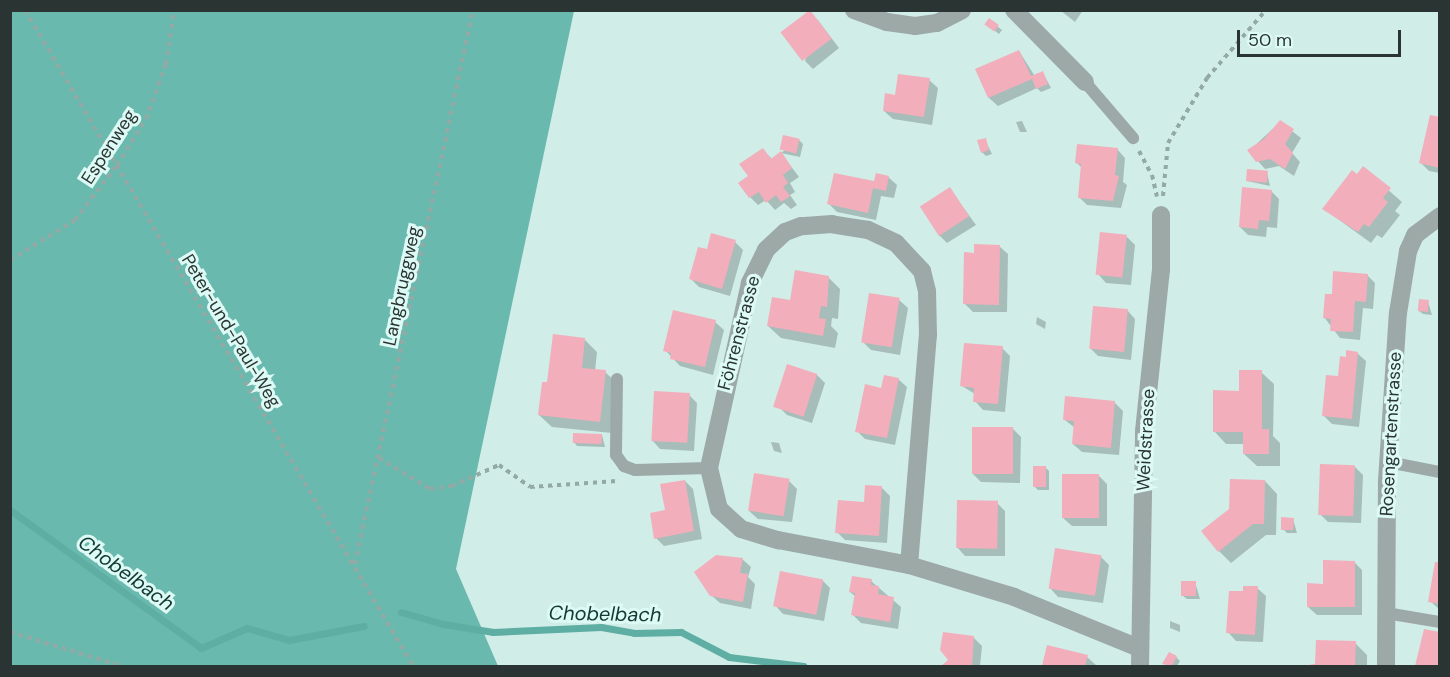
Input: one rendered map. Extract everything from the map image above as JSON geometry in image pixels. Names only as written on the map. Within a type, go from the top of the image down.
[{"type":"street","points":[[854,10],[886,22],[915,26],[937,23],[962,10]]},
{"type":"street","points":[[1014,10],[1085,82]]},
{"type":"street","name":"Weidstrasse","points":[[1140,657],[1144,430],[1161,270],[1161,215]]},
{"type":"street","name":"Rosengartenstrasse","points":[[1386,666],[1388,462],[1398,313],[1408,250],[1415,235],[1440,216]]},
{"type":"street","name":"Föhrenstrasse","points":[[909,565],[928,335],[927,291],[922,271],[896,243],[850,226],[814,224],[785,232],[766,249],[750,283],[709,468],[719,509],[741,529],[778,540],[909,565],[1014,597],[1140,657]]},
{"type":"lane","points":[[1085,82],[1133,138]]},
{"type":"lane","points":[[617,379],[616,455],[624,466],[635,470],[709,468]]},
{"type":"lane","points":[[1388,462],[1440,472]]},
{"type":"lane","points":[[1386,613],[1440,622]]},
{"type":"path","name":"Peter-und-Paul-Weg","points":[[25,10],[413,666]]},
{"type":"path","name":"Espenweg","points":[[10,260],[75,220],[117,165],[146,119],[166,64],[174,10]]},
{"type":"path","name":"Langbruggweg","points":[[355,566],[473,10]]},
{"type":"path","points":[[1161,215],[1168,143],[1207,78],[1266,10]]},
{"type":"path","points":[[1133,138],[1152,176],[1161,215]]},
{"type":"path","points":[[379,459],[430,489],[452,486],[499,465],[530,486],[620,481],[635,470]]},
{"type":"path","points":[[10,632],[122,666]]},
{"type":"green space","points":[[10,11],[574,11],[456,569],[498,666],[11,666]]},
{"type":"building","points":[[810,10],[832,39],[802,61],[780,32]]},
{"type":"building","points":[[989,18],[999,25],[994,31],[984,25]]},
{"type":"building","points":[[1019,50],[1031,76],[1043,71],[1048,84],[1036,89],[1032,79],[988,98],[975,69]]},
{"type":"building","points":[[898,74],[930,78],[924,117],[883,111],[885,93],[895,95]]},
{"type":"building","points":[[1430,115],[1440,117],[1440,168],[1419,163]]},
{"type":"building","points":[[1280,120],[1294,129],[1285,144],[1293,153],[1285,169],[1270,159],[1256,162],[1247,150],[1264,139]]},
{"type":"building","points":[[783,135],[800,139],[796,153],[780,150]]},
{"type":"building","points":[[986,138],[989,150],[981,153],[977,140]]},
{"type":"building","points":[[1077,144],[1118,148],[1115,175],[1119,176],[1113,201],[1078,198],[1081,164],[1075,163]]},
{"type":"building","points":[[763,148],[771,159],[781,151],[792,168],[783,175],[788,183],[783,187],[790,196],[781,202],[776,195],[766,203],[759,192],[749,198],[738,183],[748,176],[739,164]]},
{"type":"building","points":[[1363,166],[1391,188],[1383,198],[1388,202],[1369,227],[1364,224],[1358,232],[1322,209],[1352,170],[1357,174]]},
{"type":"building","points":[[1247,169],[1268,171],[1267,183],[1246,181]]},
{"type":"building","points":[[834,173],[874,181],[876,173],[889,176],[886,191],[873,188],[868,213],[827,204]]},
{"type":"building","points":[[950,187],[969,216],[939,236],[920,207]]},
{"type":"building","points":[[1242,187],[1272,190],[1269,221],[1259,220],[1258,229],[1239,227]]},
{"type":"building","points":[[1100,232],[1127,235],[1122,278],[1096,275]]},
{"type":"building","points":[[711,233],[736,240],[722,289],[689,279],[698,247],[707,249]]},
{"type":"building","points":[[974,244],[1000,245],[999,305],[963,304],[964,252],[974,253]]},
{"type":"building","points":[[795,270],[829,276],[827,307],[821,306],[819,318],[826,319],[823,336],[767,326],[772,297],[790,300]]},
{"type":"building","points":[[1333,271],[1368,274],[1366,302],[1355,301],[1353,332],[1330,331],[1331,319],[1323,318],[1325,294],[1332,294]]},
{"type":"building","points":[[869,293],[900,298],[892,347],[861,342]]},
{"type":"building","points":[[1419,299],[1429,300],[1428,312],[1418,311]]},
{"type":"building","points":[[1093,306],[1128,309],[1124,352],[1089,349]]},
{"type":"building","points":[[673,310],[716,320],[705,367],[670,359],[671,353],[663,351]]},
{"type":"building","points":[[553,334],[585,338],[582,368],[606,370],[600,422],[538,415],[542,382],[547,382]]},
{"type":"building","points":[[964,343],[1003,346],[998,404],[973,402],[974,388],[960,386]]},
{"type":"building","points":[[1346,350],[1358,352],[1352,419],[1322,416],[1326,375],[1338,376],[1340,356],[1346,357]]},
{"type":"building","points":[[787,364],[817,374],[804,417],[773,407]]},
{"type":"building","points":[[1239,370],[1262,370],[1262,429],[1269,429],[1269,454],[1243,454],[1243,432],[1213,432],[1213,390],[1239,391]]},
{"type":"building","points":[[884,375],[899,378],[887,438],[855,432],[865,384],[881,388]]},
{"type":"building","points":[[654,391],[690,393],[687,443],[651,441]]},
{"type":"building","points":[[1065,396],[1115,401],[1111,448],[1072,444],[1074,421],[1063,420]]},
{"type":"building","points":[[972,427],[1013,427],[1013,474],[972,474]]},
{"type":"building","points":[[573,433],[602,434],[602,444],[573,443]]},
{"type":"building","points":[[1320,464],[1355,465],[1353,516],[1318,515]]},
{"type":"building","points":[[1033,466],[1046,466],[1046,487],[1033,487]]},
{"type":"building","points":[[754,473],[790,479],[784,516],[748,511]]},
{"type":"building","points":[[1062,474],[1099,474],[1099,518],[1062,518]]},
{"type":"building","points":[[1230,479],[1265,480],[1264,524],[1253,524],[1218,552],[1201,531],[1229,509]]},
{"type":"building","points":[[685,480],[694,531],[654,539],[650,513],[665,510],[660,484]]},
{"type":"building","points":[[865,485],[882,486],[879,536],[835,533],[838,500],[864,502]]},
{"type":"building","points":[[957,500],[998,501],[997,549],[956,548]]},
{"type":"building","points":[[1281,517],[1294,518],[1293,530],[1281,530]]},
{"type":"building","points":[[1055,548],[1101,555],[1095,596],[1049,588]]},
{"type":"building","points":[[716,555],[743,558],[740,573],[748,574],[743,602],[710,596],[694,572]]},
{"type":"building","points":[[1323,560],[1355,561],[1355,607],[1307,607],[1307,583],[1323,584]]},
{"type":"building","points":[[1435,562],[1440,562],[1440,604],[1428,602]]},
{"type":"building","points":[[780,571],[823,579],[816,615],[773,606]]},
{"type":"building","points":[[852,576],[872,579],[871,585],[879,586],[878,594],[894,597],[890,622],[851,615],[855,593],[849,592]]},
{"type":"building","points":[[1181,581],[1196,581],[1196,596],[1181,596]]},
{"type":"building","points":[[1243,586],[1258,586],[1255,635],[1226,633],[1229,591],[1243,591]]},
{"type":"building","points":[[1424,629],[1440,632],[1440,666],[1415,666]]},
{"type":"building","points":[[943,632],[974,636],[972,666],[941,666],[948,660],[940,650]]},
{"type":"building","points":[[1316,640],[1356,641],[1355,666],[1301,666],[1315,664]]},
{"type":"building","points":[[1047,645],[1088,655],[1085,666],[1042,666]]},
{"type":"building","points":[[1169,652],[1177,656],[1172,666],[1162,664]]},
{"type":"waterway","name":"Chobelbach","points":[[10,510],[201,648],[247,628],[289,640],[364,626]]},
{"type":"waterway","name":"Chobelbach","points":[[401,612],[443,624],[493,632],[601,627],[634,633],[681,632],[729,657],[803,666]]}]
